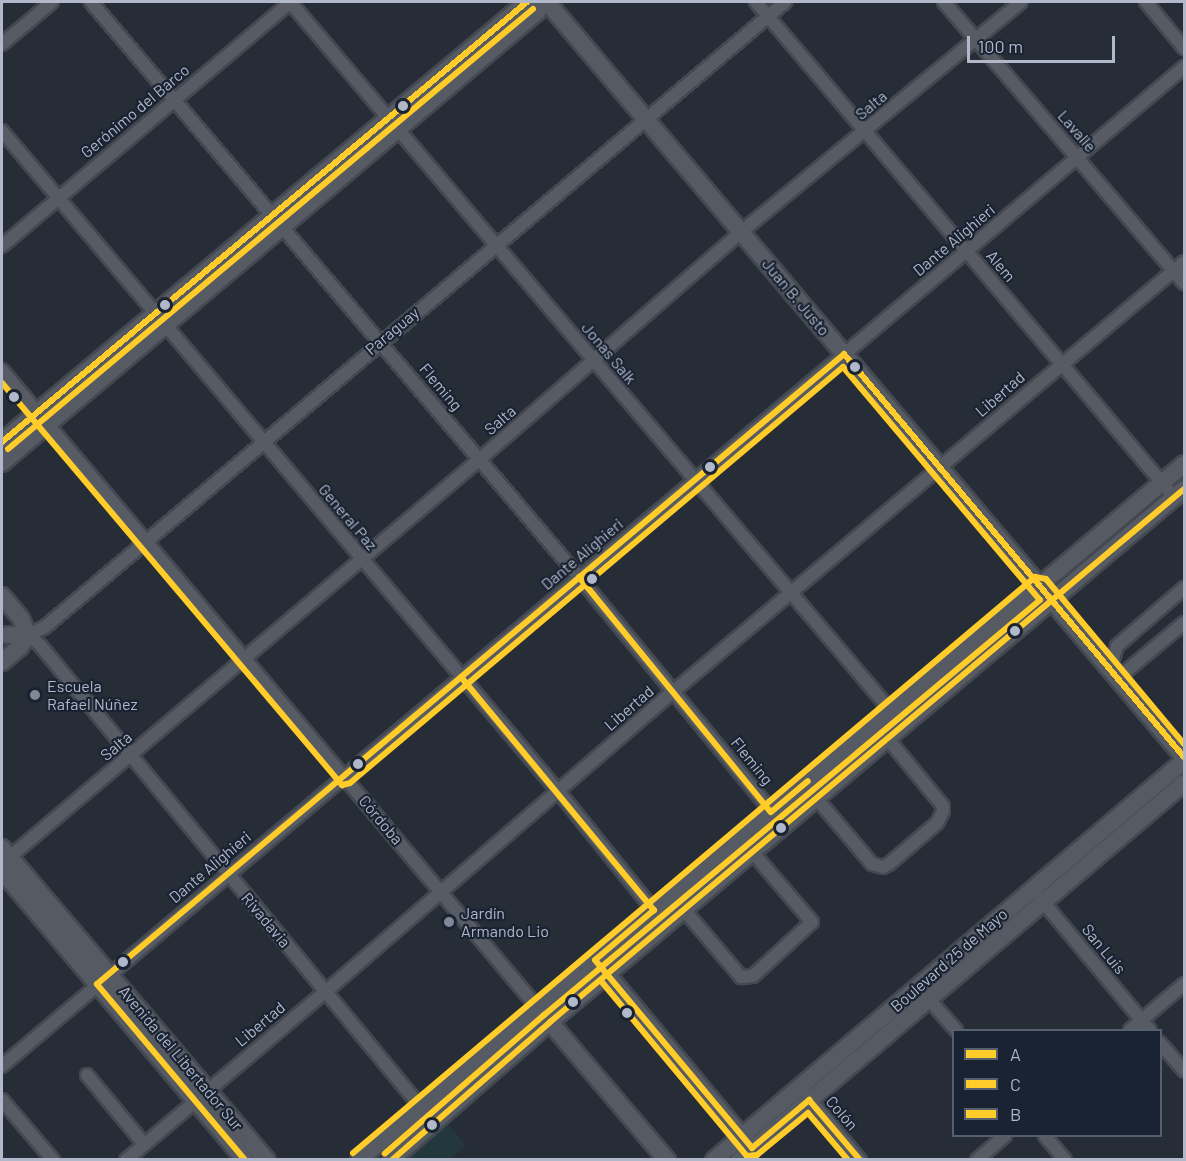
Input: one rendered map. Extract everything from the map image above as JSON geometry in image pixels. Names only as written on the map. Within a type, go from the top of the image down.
[{"type":"main road","points":[[2,464],[42,419],[393,124],[528,2]]},
{"type":"main road","points":[[393,124],[538,11],[542,2]]},
{"type":"main road","name":"Juan B. Justo","points":[[547,2],[1185,759]]},
{"type":"main road","points":[[2,442],[42,419]]},
{"type":"main road","points":[[359,1160],[1185,464]]},
{"type":"main road","points":[[392,1160],[550,1022],[667,927],[1179,493]]},
{"type":"main road","name":"Rivadavia","points":[[2,596],[21,619],[28,635]]},
{"type":"main road","points":[[4,633],[28,635]]},
{"type":"main road","name":"Paraguay","points":[[2,662],[20,647],[28,635]]},
{"type":"main road","name":"Boulevard 25 de Mayo","points":[[1117,830],[1185,759]]},
{"type":"main road","name":"Boulevard 25 de Mayo","points":[[714,1160],[747,1142],[1037,895],[1117,830],[1185,783]]},
{"type":"main road","name":"Avenida del Libertador Sur","points":[[3,860],[103,979],[195,1100],[245,1160]]},
{"type":"main road","points":[[595,960],[747,1142]]},
{"type":"main road","name":"Avenida del Libertador Sur","points":[[103,979],[208,1089],[267,1160]]},
{"type":"main road","name":"Córdoba","points":[[538,1008],[667,1160]]},
{"type":"main road","name":"Boulevard 25 de Mayo","points":[[739,1160],[747,1142]]},
{"type":"street","points":[[2,44],[52,2]]},
{"type":"street","name":"Fleming","points":[[91,2],[381,341],[674,691],[784,827]]},
{"type":"street","name":"Gerónimo del Barco","points":[[2,246],[290,2]]},
{"type":"street","name":"Jonas Salk","points":[[290,2],[904,726]]},
{"type":"street","name":"Alem","points":[[756,2],[1162,483],[1179,493]]},
{"type":"street","name":"Paraguay","points":[[28,635],[45,627],[262,441],[785,2]]},
{"type":"street","name":"Lavalle","points":[[944,2],[1185,283]]},
{"type":"street","name":"Salta","points":[[3,860],[131,756],[362,560],[741,232],[1021,2]]},
{"type":"street","points":[[1146,2],[1185,48]]},
{"type":"street","name":"Dante Alighieri","points":[[2,1066],[1185,67]]},
{"type":"street","name":"General Paz","points":[[2,131],[558,791],[667,927]]},
{"type":"street","name":"Libertad","points":[[126,1160],[326,992],[790,592],[1061,363],[1185,262]]},
{"type":"street","name":"Córdoba","points":[[2,370],[538,1008]]},
{"type":"street","points":[[1114,673],[1116,646],[1185,588]]},
{"type":"street","points":[[1114,673],[1185,623]]},
{"type":"street","name":"Rivadavia","points":[[28,635],[40,645],[434,1123]]},
{"type":"street","points":[[817,799],[872,864],[883,867],[889,864],[937,823],[943,816],[943,806],[888,739]]},
{"type":"street","points":[[685,911],[741,977],[753,976],[811,926],[811,918],[753,852]]},
{"type":"street","name":"San Luis","points":[[1037,895],[1146,1026]]},
{"type":"street","points":[[1146,1026],[1185,984]]},
{"type":"street","points":[[924,993],[955,1029]]},
{"type":"street","points":[[1162,1044],[1185,1071]]},
{"type":"street","points":[[87,1075],[144,1144]]},
{"type":"street","name":"Colón","points":[[804,1094],[860,1160]]},
{"type":"street","points":[[2,1100],[52,1160]]},
{"type":"street","points":[[977,1160],[1004,1137]]},
{"type":"street","points":[[1046,1137],[1065,1160]]},
{"type":"green space","points":[[448,1124],[466,1146],[449,1159],[406,1159]]},
{"type":"transit line","name":"A","points":[[2,442],[527,2]]},
{"type":"transit line","name":"C","points":[[8,449],[533,9]]},
{"type":"transit line","name":"A","points":[[245,1160],[97,984],[844,354],[1184,757]]},
{"type":"transit line","name":"C","points":[[2,383],[342,785],[350,783],[843,367],[1040,600],[544,1015],[385,1153]]},
{"type":"transit line","name":"A","points":[[392,1160],[550,1022],[1184,489]]},
{"type":"transit line","name":"A","points":[[579,577],[771,812],[808,781]]},
{"type":"transit line","name":"B","points":[[353,1153],[1035,577],[1046,579],[1184,744]]},
{"type":"transit line","name":"A","points":[[461,677],[654,910],[595,960],[752,1148],[809,1100],[860,1160]]},
{"type":"transit line","name":"C","points":[[601,981],[747,1156],[757,1155],[808,1113],[848,1160]]},
{"type":"place","name":"Escuela Rafael Núñez","points":[[35,695]]},
{"type":"place","name":"Jardín Armando Lio","points":[[449,922]]}]
